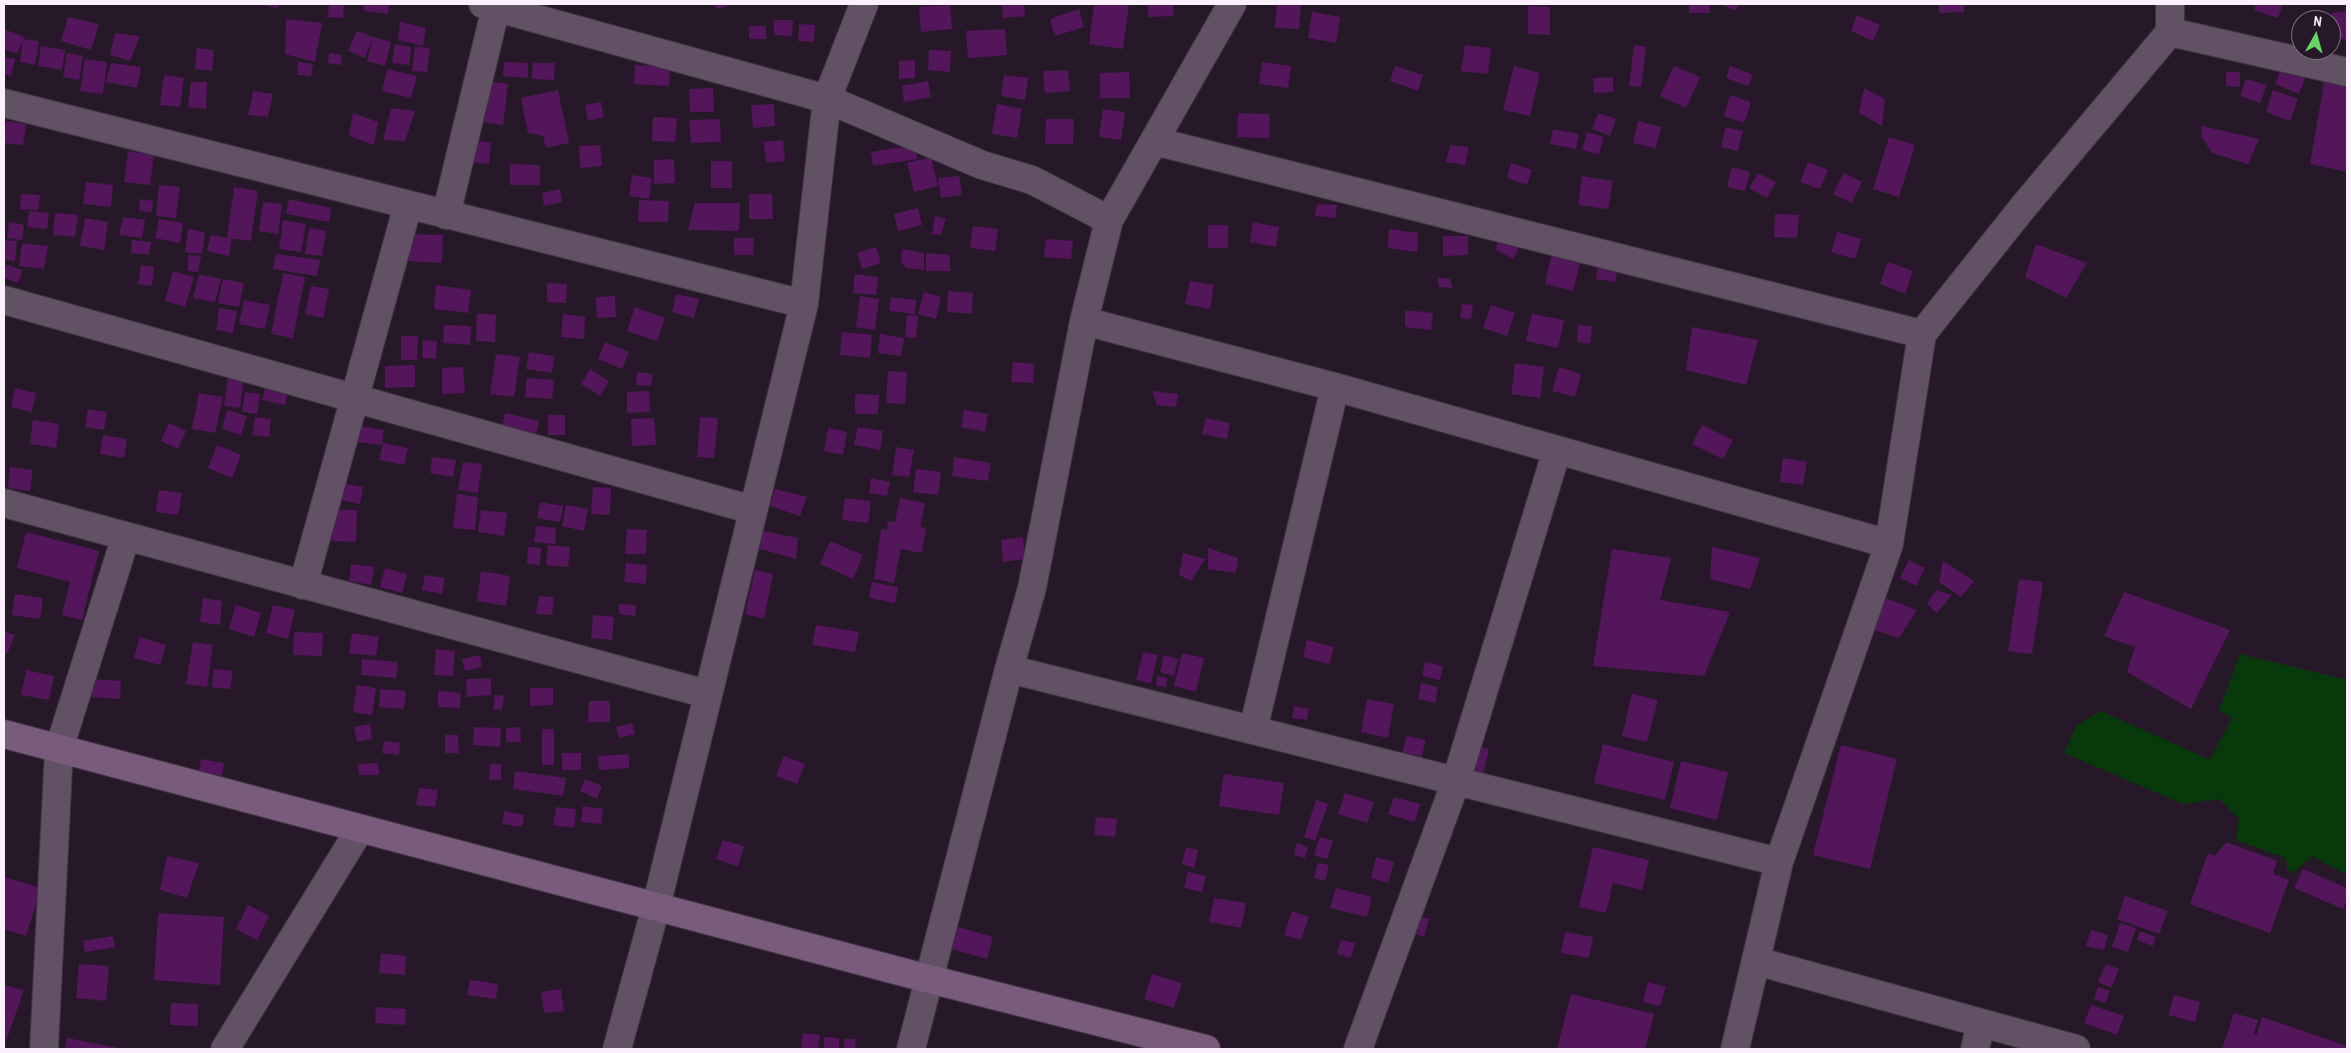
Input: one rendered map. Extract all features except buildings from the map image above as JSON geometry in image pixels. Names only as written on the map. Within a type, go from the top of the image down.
[{"type":"street","points":[[617,1049],[656,907],[804,304],[827,99],[864,4]]},
{"type":"street","points":[[911,1049],[1009,669],[1032,588],[1084,321],[1109,220],[1232,4]]},
{"type":"street","points":[[1736,1049],[1779,862],[1889,544],[1922,334],[2024,206],[2170,32],[2170,4]]},
{"type":"street","points":[[446,215],[490,6],[827,99],[982,165],[1032,180],[1109,220]]},
{"type":"street","points":[[2170,32],[2347,72]]},
{"type":"street","points":[[4,103],[804,304]]},
{"type":"street","points":[[1154,141],[1922,334]]},
{"type":"street","points":[[303,585],[408,205]]},
{"type":"street","points":[[4,300],[753,510]]},
{"type":"street","points":[[1084,321],[1335,387],[1889,544]]},
{"type":"street","points":[[1254,730],[1335,387]]},
{"type":"street","points":[[1358,1049],[1456,781],[1557,450]]},
{"type":"street","points":[[4,503],[708,694]]},
{"type":"street","points":[[44,1049],[59,749],[126,536]]},
{"type":"street","points":[[1009,669],[1779,862]]},
{"type":"street","points":[[4,734],[930,979],[1158,1043],[1206,1049]]},
{"type":"street","points":[[225,1049],[360,829]]},
{"type":"street","points":[[1756,960],[2076,1049]]},
{"type":"street","points":[[1974,1049],[1981,1023]]},
{"type":"green space","points":[[2240,654],[2347,680],[2347,875],[2312,856],[2294,872],[2287,870],[2286,858],[2236,840],[2239,819],[2219,799],[2183,804],[2064,753],[2077,725],[2101,711],[2210,760],[2232,717],[2219,711]]}]
